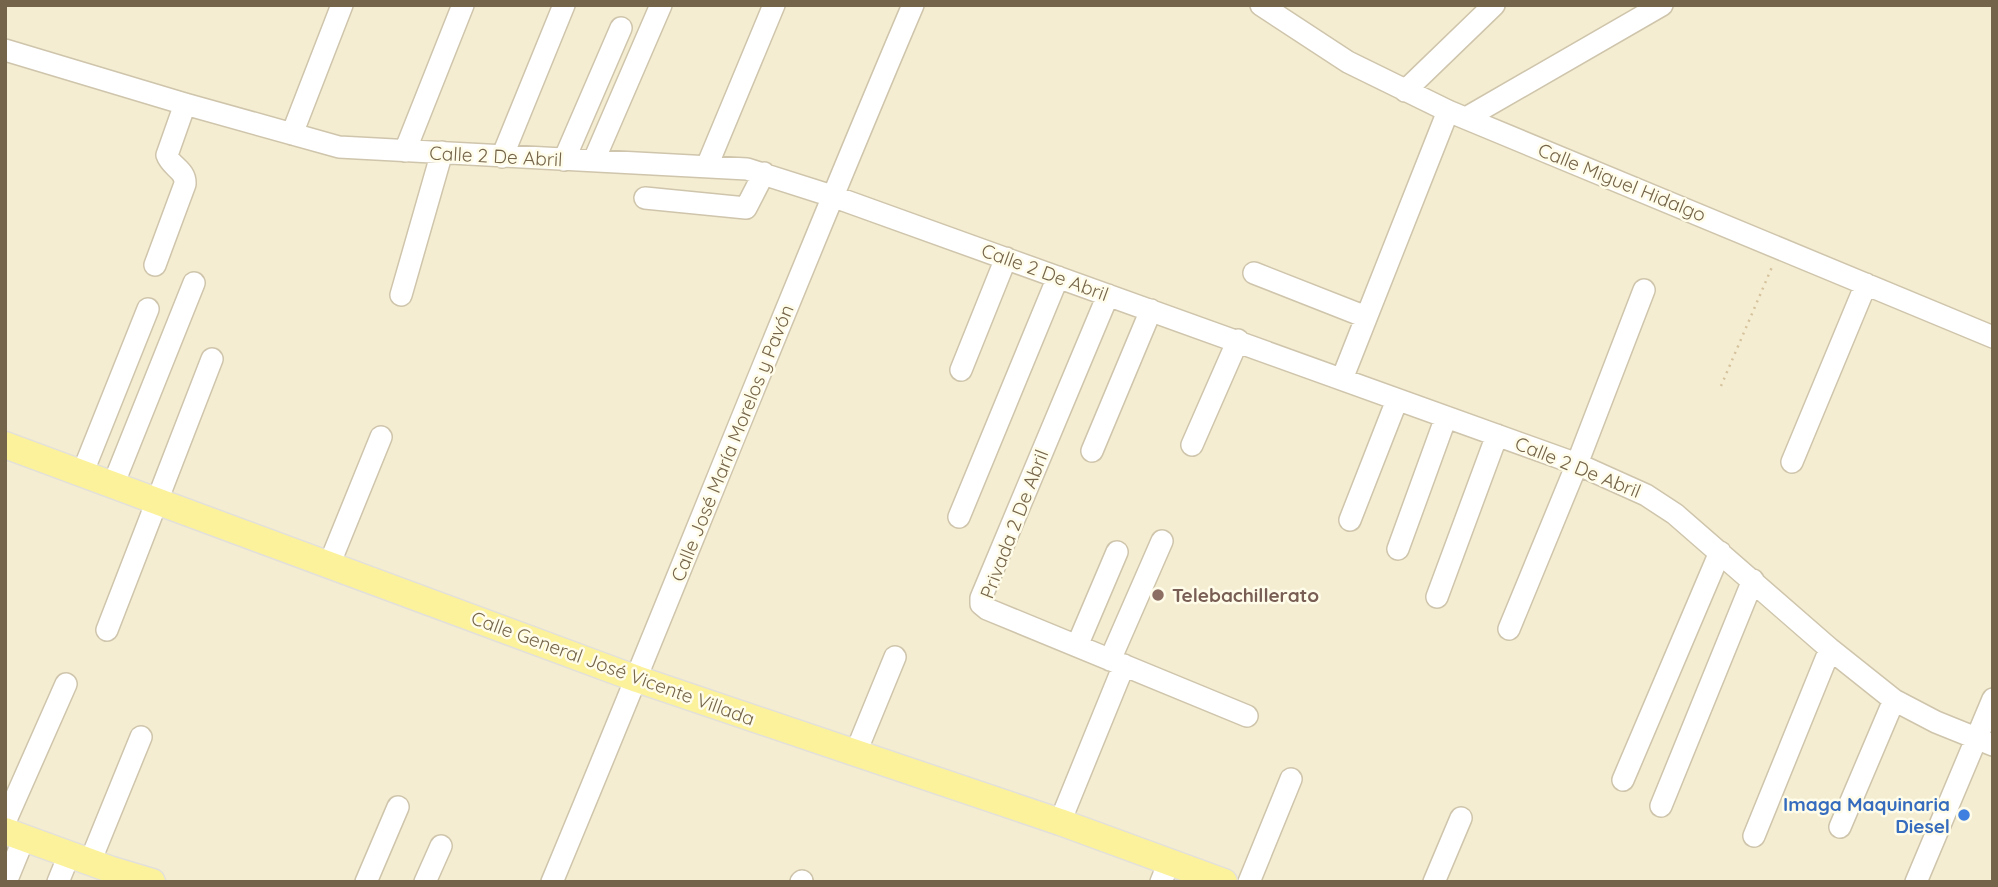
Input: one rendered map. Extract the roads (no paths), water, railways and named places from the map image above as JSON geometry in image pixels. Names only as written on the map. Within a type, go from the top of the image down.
[{"type":"main road","name":"Calle General José Vicente Villada","points":[[5,445],[637,679],[1060,822],[1165,872],[1224,882]]},
{"type":"main road","points":[[11,830],[95,867],[152,882]]},
{"type":"street","points":[[292,134],[342,5]]},
{"type":"street","points":[[405,151],[463,5]]},
{"type":"street","points":[[502,157],[564,5]]},
{"type":"street","points":[[594,160],[661,5]]},
{"type":"street","points":[[707,166],[774,5]]},
{"type":"street","name":"Calle José María Morelos y Pavón","points":[[552,882],[832,195],[913,5]]},
{"type":"street","name":"Calle Miguel Hidalgo","points":[[1261,5],[1348,62],[1405,91],[1993,337]]},
{"type":"street","points":[[1405,91],[1494,5]]},
{"type":"street","points":[[1342,379],[1366,317],[1457,114],[1662,5]]},
{"type":"street","points":[[564,160],[621,28]]},
{"type":"street","name":"Calle 2 De Abril","points":[[5,50],[339,147],[747,169],[832,195],[1577,464],[1646,495],[1675,513],[1830,649],[1894,700],[1984,742]]},
{"type":"street","points":[[155,265],[185,184],[183,174],[167,155],[185,104]]},
{"type":"street","points":[[401,295],[442,152]]},
{"type":"street","points":[[645,198],[742,209],[748,206],[764,173]]},
{"type":"street","points":[[961,370],[1006,258]]},
{"type":"street","points":[[1254,273],[1366,317]]},
{"type":"street","points":[[959,517],[1058,277]]},
{"type":"street","points":[[113,485],[194,283]]},
{"type":"street","points":[[1792,462],[1866,284]]},
{"type":"street","points":[[1508,629],[1577,464],[1644,290]]},
{"type":"street","name":"Privada 2 De Abril","points":[[1108,295],[981,601],[987,609],[1247,716]]},
{"type":"street","points":[[82,474],[148,309]]},
{"type":"street","points":[[1092,451],[1151,310]]},
{"type":"street","points":[[1192,445],[1238,340]]},
{"type":"street","points":[[107,630],[212,359]]},
{"type":"street","points":[[1350,520],[1397,400]]},
{"type":"street","points":[[1398,549],[1446,417]]},
{"type":"street","points":[[1437,597],[1497,435]]},
{"type":"street","points":[[330,565],[381,437]]},
{"type":"street","points":[[1060,822],[1162,541]]},
{"type":"street","points":[[1077,646],[1117,552]]},
{"type":"street","points":[[1623,780],[1720,552]]},
{"type":"street","points":[[1661,806],[1753,580]]},
{"type":"street","points":[[1754,836],[1830,649]]},
{"type":"street","points":[[856,752],[895,657]]},
{"type":"street","points":[[6,882],[11,830],[66,684]]},
{"type":"street","points":[[1916,882],[1984,742],[1993,699]]},
{"type":"street","points":[[1840,827],[1894,700]]},
{"type":"street","points":[[58,882],[95,867],[141,737]]},
{"type":"street","points":[[1249,882],[1291,779]]},
{"type":"street","points":[[366,882],[398,807]]},
{"type":"street","points":[[1434,882],[1461,818]]},
{"type":"street","points":[[425,882],[440,846]]},
{"type":"place","name":"Telebachillerato","points":[[1158,595]]},
{"type":"place","name":"Imaga Maquinaria Diesel","points":[[1964,815]]}]
